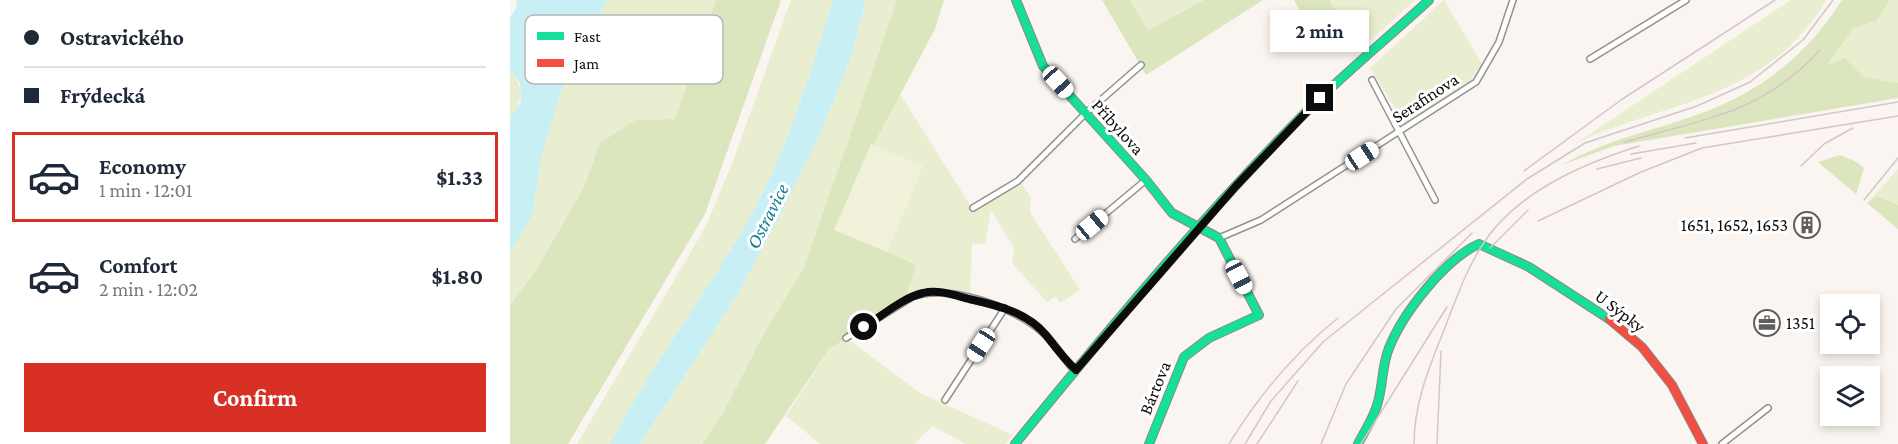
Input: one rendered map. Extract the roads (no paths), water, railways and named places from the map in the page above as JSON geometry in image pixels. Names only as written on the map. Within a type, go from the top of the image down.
[{"type":"street","name":"Přibylova","points":[[1016,0],[1039,59],[1146,180],[1172,213],[1219,238]]},
{"type":"street","points":[[1015,444],[1199,228],[1307,110],[1429,0]]},
{"type":"street","name":"Serafinova","points":[[1219,238],[1262,220],[1476,82],[1499,42],[1513,0]]},
{"type":"street","points":[[1590,59],[1686,0]]},
{"type":"street","points":[[973,208],[1018,181],[1086,113],[1141,65]]},
{"type":"street","points":[[1372,80],[1435,200]]},
{"type":"street","points":[[1075,239],[1146,180]]},
{"type":"street","name":"Bártova","points":[[1149,444],[1184,357],[1191,350],[1221,332],[1260,315],[1219,238]]},
{"type":"street","name":"U Sýpky","points":[[1358,444],[1377,409],[1383,369],[1394,338],[1439,277],[1463,252],[1479,244],[1529,267],[1604,315],[1642,347],[1672,385],[1702,444]]},
{"type":"street","points":[[846,338],[924,292],[947,293],[1005,308],[1022,315],[1045,333],[1061,357],[1076,370]]},
{"type":"street","points":[[945,400],[1005,308]]},
{"type":"street","points":[[1722,444],[1768,408]]},
{"type":"water","points":[[517,0],[607,0],[599,15],[525,15],[525,84],[565,84],[542,155],[532,216],[510,252],[510,119],[521,102],[520,83],[510,70],[510,18],[516,8]]},
{"type":"water","name":"Ostravice","points":[[833,0],[866,0],[850,60],[821,132],[782,211],[738,294],[640,444],[610,444],[642,388],[729,252],[760,198],[796,115]]},
{"type":"railway","points":[[1524,171],[1621,100],[1775,0]]},
{"type":"railway","points":[[1245,444],[1271,401],[1323,342],[1527,179],[1585,143],[1697,106],[1750,82],[1803,40],[1833,0]]},
{"type":"railway","points":[[1625,142],[1730,112],[1775,89],[1819,51]]},
{"type":"railway","points":[[1685,138],[1898,102]]},
{"type":"railway","points":[[1538,221],[1641,172],[1702,148],[1898,116]]},
{"type":"railway","points":[[1801,166],[1824,144],[1853,128]]},
{"type":"railway","points":[[1631,154],[1696,143]]},
{"type":"railway","points":[[1414,444],[1416,415],[1432,361],[1469,268],[1495,228],[1530,196],[1551,183],[1595,162],[1639,146]]},
{"type":"railway","points":[[1597,169],[1641,158]]},
{"type":"railway","points":[[1864,200],[1898,158]]},
{"type":"railway","points":[[1490,248],[1528,210]]},
{"type":"railway","points":[[1321,444],[1346,384],[1396,309],[1472,233]]},
{"type":"railway","points":[[1361,444],[1447,307]]},
{"type":"railway","points":[[1229,444],[1252,409],[1278,376],[1306,346],[1338,318]]},
{"type":"railway","points":[[1437,444],[1441,351]]},
{"type":"railway","points":[[1257,444],[1298,381]]},
{"type":"place","name":"1651, 1652, 1653","points":[[1807,225]]},
{"type":"place","name":"1351","points":[[1767,323]]}]
